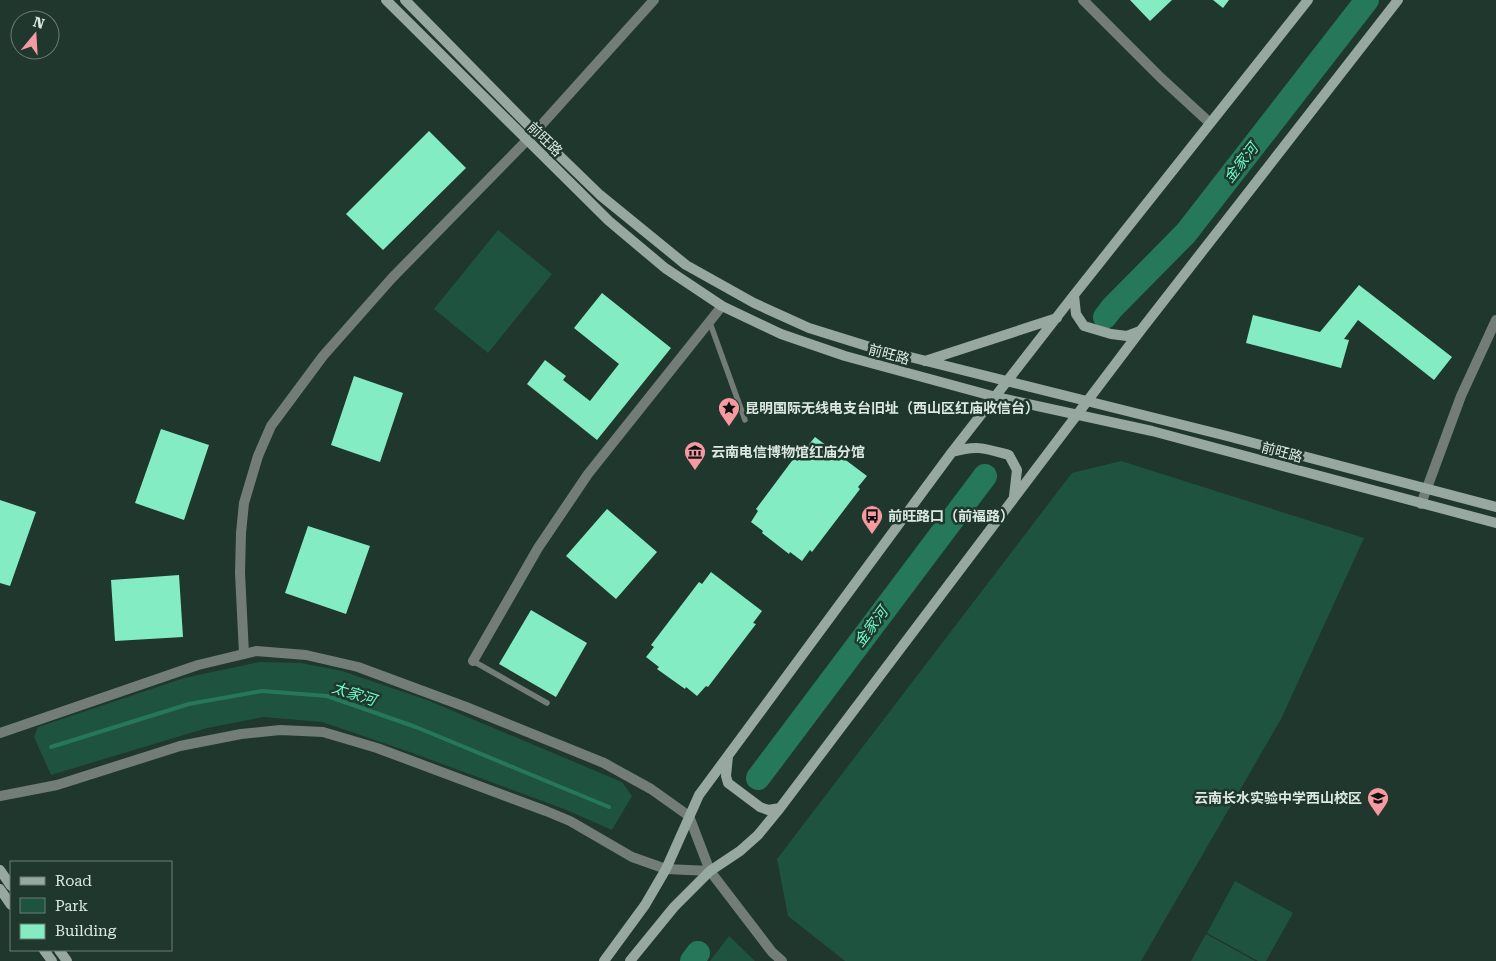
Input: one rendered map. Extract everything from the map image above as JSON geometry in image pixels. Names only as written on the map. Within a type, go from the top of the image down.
[{"type":"street","name":"前旺路","points":[[386,0],[616,227],[665,268],[722,306],[781,334],[846,356],[996,397],[1152,431],[1496,523]]},
{"type":"street","name":"前旺路","points":[[404,0],[600,195],[686,265],[754,303],[809,328],[870,347],[1227,436],[1496,506]]},
{"type":"street","points":[[244,654],[240,573],[244,503],[258,456],[271,426],[323,356],[392,278],[535,132],[654,0]]},
{"type":"street","points":[[1083,0],[1210,124]]},
{"type":"street","points":[[604,961],[644,905],[666,869],[699,795],[728,755],[952,452],[1308,0]]},
{"type":"street","points":[[630,961],[674,907],[710,871],[740,851],[758,835],[780,808],[1141,330],[1398,0]]},
{"type":"street","points":[[1074,295],[1076,314],[1084,326],[1111,334],[1127,336],[1141,330]]},
{"type":"street","points":[[473,661],[538,548],[588,474],[722,306]]},
{"type":"street","points":[[925,361],[1057,318]]},
{"type":"street","points":[[1421,504],[1461,396],[1496,320]]},
{"type":"street","points":[[952,452],[971,447],[988,449],[1009,455],[1017,470],[1014,497]]},
{"type":"street","points":[[0,733],[198,665],[256,651],[306,655],[358,667],[466,707],[604,763],[651,788],[689,816],[710,871],[772,952],[782,961]]},
{"type":"street","points":[[0,796],[57,785],[180,746],[241,734],[280,730],[323,732],[376,748],[546,811],[570,821],[632,856],[666,869],[710,871]]},
{"type":"street","points":[[728,755],[726,776],[728,783],[760,807],[768,810],[780,808]]},
{"type":"street","points":[[0,870],[10,885]]},
{"type":"street","points":[[0,890],[10,904]]},
{"type":"lane","points":[[710,323],[745,420]]},
{"type":"lane","points":[[473,661],[547,703]]},
{"type":"green space","points":[[498,230],[552,274],[488,353],[434,309]]},
{"type":"green space","points":[[1121,461],[1364,538],[1281,719],[1141,961],[845,961],[788,916],[777,859],[1072,473]]},
{"type":"green space","points":[[260,662],[301,663],[342,671],[427,700],[622,782],[632,796],[612,830],[564,809],[322,722],[263,717],[207,728],[51,775],[34,737],[38,727],[184,678]]},
{"type":"green space","points":[[1235,881],[1293,913],[1266,961],[1258,961],[1207,933]]},
{"type":"green space","points":[[1206,934],[1255,961],[1191,961]]},
{"type":"green space","points":[[729,936],[755,961],[710,961]]},
{"type":"building","points":[[1130,0],[1172,0],[1150,21]]},
{"type":"building","points":[[1213,0],[1229,0],[1223,8]]},
{"type":"building","points":[[429,131],[466,168],[383,250],[346,214]]},
{"type":"building","points":[[1359,285],[1452,357],[1434,380],[1358,320],[1344,339],[1349,340],[1341,368],[1246,343],[1253,315],[1320,332]]},
{"type":"building","points":[[602,293],[671,348],[597,440],[527,384],[545,360],[566,376],[563,380],[590,401],[619,364],[574,328]]},
{"type":"building","points":[[354,376],[403,393],[380,462],[331,445]]},
{"type":"building","points":[[161,429],[209,445],[184,520],[135,503]]},
{"type":"building","points":[[815,437],[867,476],[858,487],[860,489],[812,552],[810,550],[802,561],[790,552],[789,554],[751,522],[758,511],[756,509],[803,446],[806,448]]},
{"type":"building","points":[[0,500],[36,512],[10,586],[0,583]]},
{"type":"building","points":[[607,509],[657,552],[616,599],[566,556]]},
{"type":"building","points":[[308,526],[370,546],[346,614],[285,593]]},
{"type":"building","points":[[711,572],[762,611],[753,623],[756,624],[708,687],[706,686],[697,696],[657,669],[659,667],[646,657],[654,647],[651,645],[699,582],[702,584]]},
{"type":"building","points":[[179,575],[183,637],[115,641],[111,580]]},
{"type":"building","points":[[531,610],[587,643],[556,697],[499,664]]},
{"type":"waterway","name":"金家河","points":[[1105,317],[1186,233],[1367,0]]},
{"type":"waterway","name":"金家河","points":[[758,778],[985,476]]},
{"type":"waterway","name":"太家河","points":[[51,747],[189,704],[262,691],[327,696],[416,727],[609,807]]},
{"type":"waterway","name":"金家河","points":[[692,961],[698,953]]},
{"type":"place","name":"昆明国际无线电支台旧址（西山区红庙收信台）","points":[[729,427]]},
{"type":"place","name":"云南电信博物馆红庙分馆","points":[[695,471]]},
{"type":"place","name":"前旺路口（前福路）","points":[[872,535]]},
{"type":"place","name":"云南长水实验中学西山校区","points":[[1378,817]]}]
